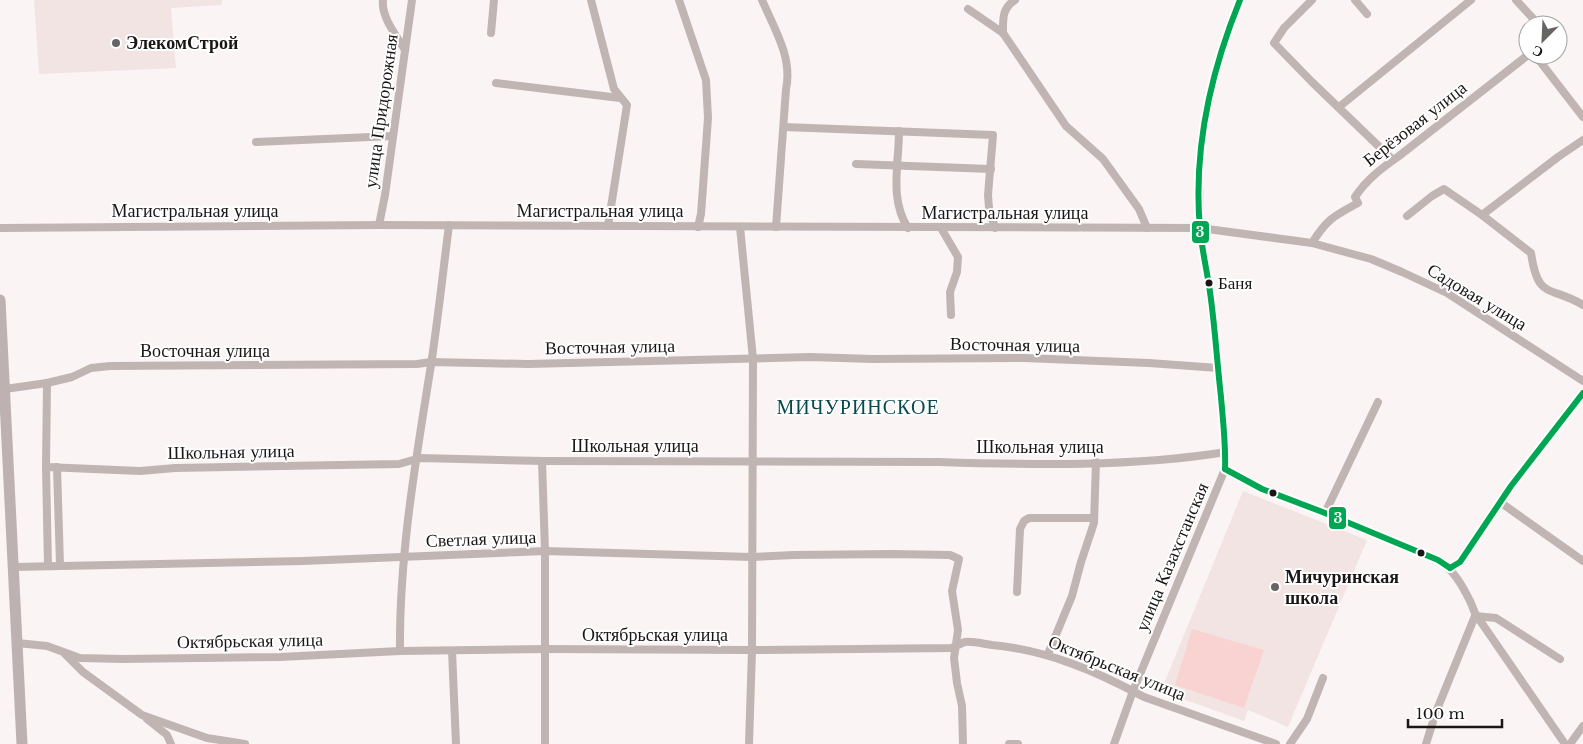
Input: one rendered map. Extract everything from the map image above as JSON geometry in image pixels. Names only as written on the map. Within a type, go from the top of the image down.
[{"type":"highway","points":[[0,300],[22,744]]},
{"type":"street","points":[[383,0],[382,8],[405,50]]},
{"type":"street","name":"улица Придорожная","points":[[379,225],[385,195],[412,0]]},
{"type":"street","points":[[491,33],[494,0]]},
{"type":"street","points":[[592,0],[614,89],[627,105],[608,226]]},
{"type":"street","points":[[679,0],[706,80],[708,118],[701,214],[698,227]]},
{"type":"street","points":[[762,0],[785,54],[789,78],[786,89],[776,227]]},
{"type":"street","points":[[1003,33],[1003,14],[1010,3],[1015,0]]},
{"type":"street","name":"улица Казахстанская","points":[[1114,744],[1133,691],[1225,469],[1226,452],[1218,368],[1210,294],[1200,228],[1198,195],[1201,141],[1206,112],[1229,27],[1240,0]]},
{"type":"street","points":[[1312,0],[1284,28],[1274,43],[1393,160]]},
{"type":"street","points":[[1355,0],[1367,14]]},
{"type":"street","points":[[1339,106],[1471,0]]},
{"type":"street","points":[[1516,0],[1530,15]]},
{"type":"street","points":[[968,9],[1003,33],[1066,126],[1103,159],[1139,209],[1147,228]]},
{"type":"street","name":"Берёзовая улица","points":[[1312,243],[1329,219],[1358,203],[1355,197],[1360,189],[1380,168],[1393,160],[1518,62]]},
{"type":"street","points":[[1543,65],[1583,117]]},
{"type":"street","points":[[496,83],[620,98]]},
{"type":"street","points":[[784,127],[993,135],[992,169],[988,195],[989,208],[995,228]]},
{"type":"street","points":[[899,131],[896,199],[903,220],[908,228]]},
{"type":"street","points":[[256,142],[393,136]]},
{"type":"street","points":[[1482,216],[1583,140]]},
{"type":"street","points":[[856,164],[992,169]]},
{"type":"street","points":[[1407,216],[1444,189],[1531,253],[1534,271],[1540,284],[1551,293],[1572,298],[1583,305]]},
{"type":"street","points":[[400,651],[399,626],[416,460],[449,225]]},
{"type":"street","name":"Магистральная улица","points":[[0,228],[449,225],[1200,228]]},
{"type":"street","points":[[740,227],[752,359],[752,650],[749,744]]},
{"type":"street","points":[[942,228],[956,251],[958,262],[957,272],[950,292],[951,315]]},
{"type":"street","name":"Садовая улица","points":[[1200,228],[1312,243],[1371,259],[1447,293],[1583,381]]},
{"type":"street","name":"Восточная улица","points":[[5,389],[46,383],[72,377],[91,368],[110,366],[417,364],[431,362],[528,364],[810,357],[873,359],[1024,358],[1218,368]]},
{"type":"street","points":[[46,383],[48,566]]},
{"type":"street","points":[[1450,568],[1460,562],[1500,502],[1583,393]]},
{"type":"street","points":[[1325,513],[1378,402]]},
{"type":"street","name":"Школьная улица","points":[[46,467],[140,471],[169,468],[399,464],[420,458],[542,461],[753,460],[1001,464],[1190,458],[1226,452]]},
{"type":"street","points":[[542,461],[545,551],[545,744]]},
{"type":"street","points":[[1048,654],[1072,596],[1094,518],[1096,462]]},
{"type":"street","points":[[57,467],[60,566]]},
{"type":"street","points":[[1225,469],[1262,489],[1438,560],[1450,568],[1471,602],[1475,616],[1565,744]]},
{"type":"street","points":[[1500,502],[1583,560]]},
{"type":"street","points":[[1017,592],[1020,529],[1024,520],[1029,518],[1094,518]]},
{"type":"street","name":"Светлая улица","points":[[13,567],[405,557],[545,551],[752,557],[823,554],[950,555],[959,559],[952,592],[958,630],[956,646]]},
{"type":"street","points":[[1475,616],[1496,618],[1560,659]]},
{"type":"street","points":[[1426,744],[1436,712],[1475,616]]},
{"type":"street","name":"Октябрьская улица","points":[[17,643],[47,646],[80,658],[123,659],[280,657],[400,651],[544,649],[752,650],[951,648],[965,642],[1048,654],[1086,669],[1144,697],[1276,744]]},
{"type":"street","points":[[956,646],[954,658],[956,683],[962,706],[963,744]]},
{"type":"street","points":[[452,651],[456,744]]},
{"type":"street","points":[[63,652],[83,672],[142,714],[167,736],[171,744]]},
{"type":"street","points":[[1290,744],[1307,719],[1323,678]]},
{"type":"street","points":[[142,714],[206,738],[245,744]]},
{"type":"street","points":[[1570,744],[1583,726]]},
{"type":"street","points":[[1009,744],[1018,744]]},
{"type":"shaded area","points":[[34,0],[222,0],[222,5],[171,8],[176,68],[39,74]]},
{"type":"shaded area","name":"Мичуринская школа","points":[[1243,491],[1367,540],[1288,727],[1248,710],[1244,721],[1161,691]]},
{"type":"shaded area","points":[[1192,629],[1264,650],[1244,708],[1175,685]]},
{"type":"transit line","name":"3","points":[[1225,469],[1224,433],[1213,318],[1200,229],[1199,170],[1206,112],[1221,55],[1240,0]]},
{"type":"transit line","name":"3","points":[[1450,568],[1460,562],[1511,486],[1583,393]]},
{"type":"transit line","name":"3","points":[[1225,469],[1262,489],[1438,560],[1450,568]]},
{"type":"place","name":"ЭлекомСтрой","points":[[116,43]]},
{"type":"place","name":"Баня","points":[[1209,283]]},
{"type":"place","name":"Мичуринская школа","points":[[1275,587]]},
{"type":"district","name":"МИЧУРИНСКОЕ","points":[[858,407]]}]
